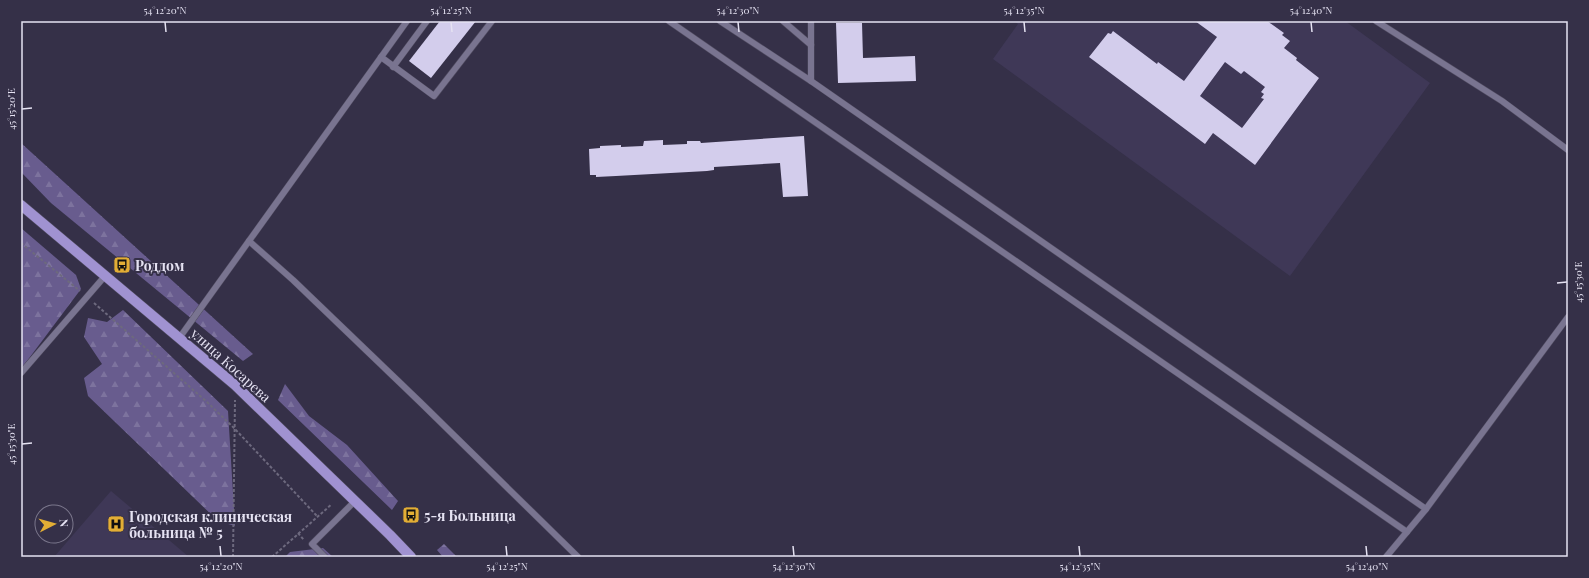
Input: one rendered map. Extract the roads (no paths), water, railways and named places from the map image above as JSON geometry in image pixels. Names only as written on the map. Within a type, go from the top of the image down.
[{"type":"main road","name":"улица Косарева","points":[[21,205],[235,385],[411,557]]},
{"type":"lane","points":[[180,338],[407,21]]},
{"type":"lane","points":[[393,67],[427,21]]},
{"type":"lane","points":[[381,57],[434,96],[492,21]]},
{"type":"lane","points":[[669,21],[1407,532]]},
{"type":"lane","points":[[720,21],[811,81],[1426,509]]},
{"type":"lane","points":[[783,21],[811,45]]},
{"type":"lane","points":[[811,21],[811,81]]},
{"type":"lane","points":[[1376,21],[1502,101],[1568,150]]},
{"type":"lane","points":[[249,241],[293,280],[414,396],[578,557]]},
{"type":"lane","points":[[21,374],[105,276]]},
{"type":"lane","points":[[1386,557],[1426,509],[1568,317]]},
{"type":"lane","points":[[325,557],[312,544],[355,501]]},
{"type":"place","name":"Роддом","points":[[122,265]]},
{"type":"place","name":"5-я Больница","points":[[411,515]]},
{"type":"place","name":"Городская клиническая больница № 5","points":[[116,524]]}]
